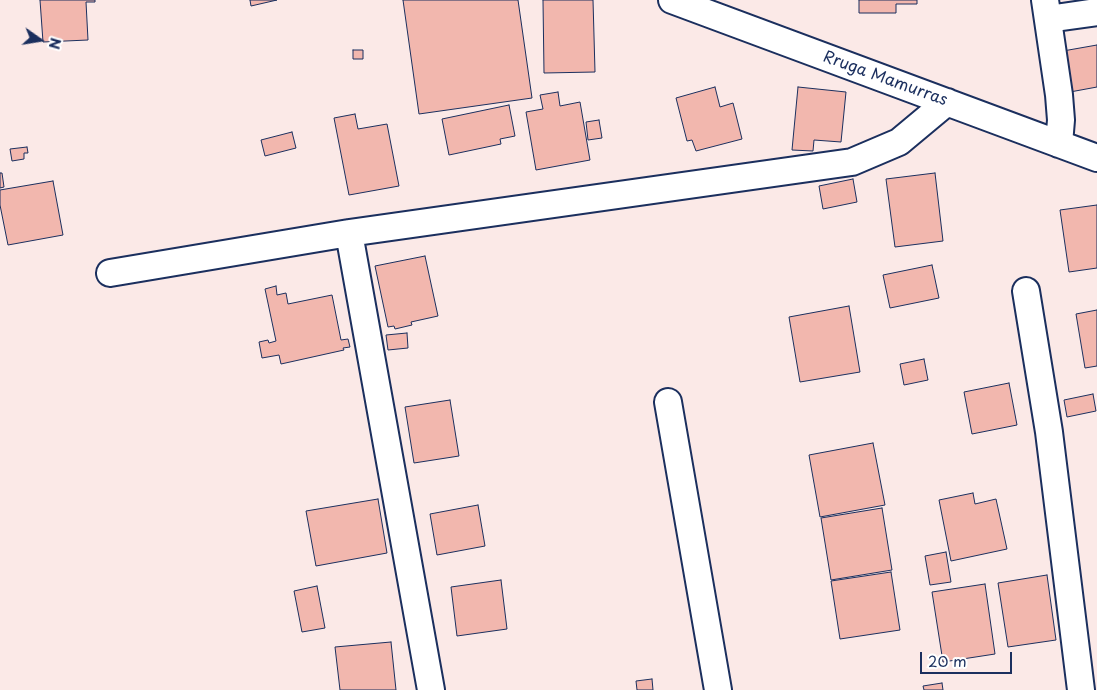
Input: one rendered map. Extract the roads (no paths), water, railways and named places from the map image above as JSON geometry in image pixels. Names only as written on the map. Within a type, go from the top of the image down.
[{"type":"street","name":"Rruga Mamurras","points":[[672,0],[1097,158]]},
{"type":"street","points":[[1059,144],[1061,120],[1059,95],[1046,10],[1097,12]]},
{"type":"street","points":[[110,273],[349,233],[852,162],[899,142],[947,102]]},
{"type":"street","points":[[349,233],[430,690]]},
{"type":"street","points":[[1026,291],[1049,432],[1081,690]]},
{"type":"street","points":[[668,402],[718,690]]}]
